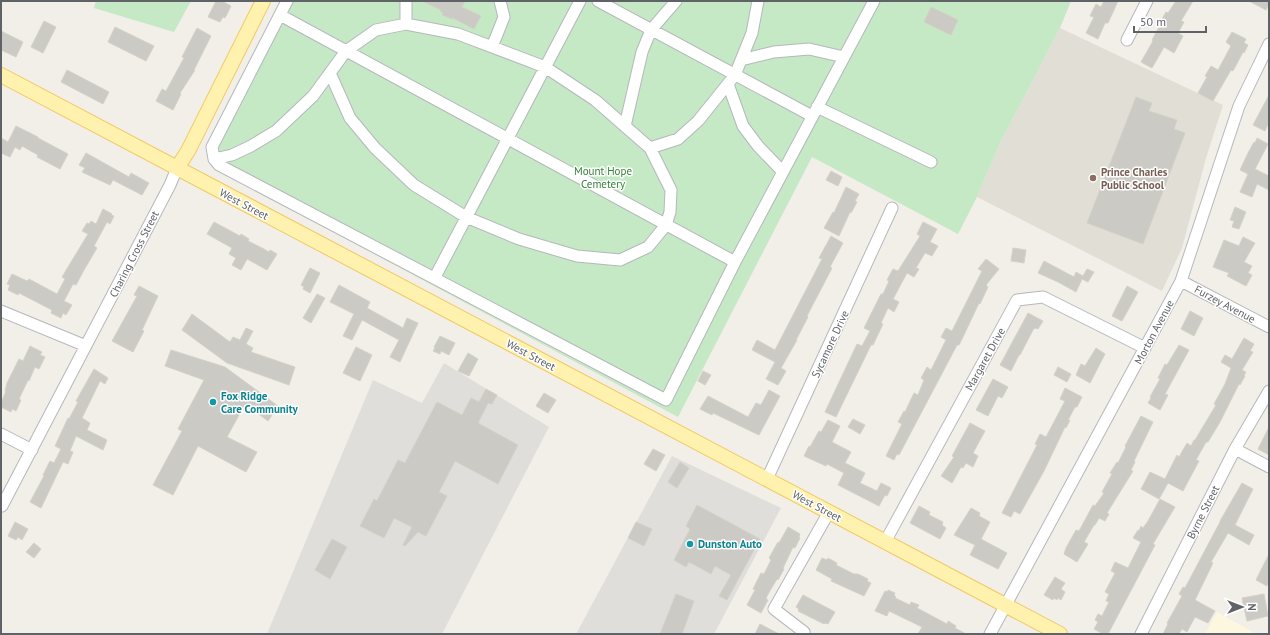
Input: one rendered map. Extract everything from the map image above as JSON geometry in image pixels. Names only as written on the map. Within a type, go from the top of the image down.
[{"type":"main road","name":"Charing Cross Street","points":[[177,168],[188,151],[263,1]]},
{"type":"main road","name":"West Street","points":[[1,76],[1060,634]]},
{"type":"street","points":[[287,1],[212,147],[214,159],[220,165],[666,400],[735,262],[874,1]]},
{"type":"street","points":[[406,1],[406,24]]},
{"type":"street","points":[[492,47],[504,17],[500,1]]},
{"type":"street","points":[[434,278],[580,1]]},
{"type":"street","points":[[598,1],[651,30],[732,79],[815,112],[931,162]]},
{"type":"street","points":[[625,126],[642,52],[651,30],[676,1]]},
{"type":"street","points":[[650,148],[678,139],[698,121],[732,79],[752,33],[758,1]]},
{"type":"street","points":[[1127,40],[1147,1]]},
{"type":"street","points":[[280,15],[735,262]]},
{"type":"street","points":[[214,159],[232,155],[276,132],[313,96],[346,51],[376,30],[406,24],[458,34],[545,67],[595,100],[650,148],[671,190],[670,212],[666,225],[648,247],[620,260],[577,256],[519,239],[466,217],[414,185],[375,148],[350,118],[330,73]]},
{"type":"street","name":"Morton Avenue","points":[[990,634],[1181,281],[1239,106],[1269,44]]},
{"type":"street","points":[[741,60],[774,52],[809,49],[844,57]]},
{"type":"street","points":[[732,79],[743,126],[758,146],[783,172]]},
{"type":"street","name":"Charing Cross Street","points":[[2,506],[170,185],[177,168]]},
{"type":"street","name":"Sycamore Drive","points":[[767,479],[892,208]]},
{"type":"street","name":"Furzey Avenue","points":[[1181,281],[1269,327]]},
{"type":"street","name":"Margaret Drive","points":[[885,542],[1017,300],[1044,297],[1144,348]]},
{"type":"street","points":[[1,311],[86,346]]},
{"type":"street","name":"Byrne Street","points":[[1141,634],[1235,449],[1269,392]]},
{"type":"street","points":[[1,434],[32,450]]},
{"type":"street","points":[[1235,449],[1269,467]]},
{"type":"street","points":[[803,634],[804,632],[774,609],[829,512]]},
{"type":"shaded area","name":"Prince Charles Public School","points":[[1060,28],[1223,105],[1206,158],[1182,248],[1162,291],[977,197],[999,145]]},
{"type":"shaded area","points":[[444,363],[549,427],[442,634],[267,634],[373,380],[422,403]]},
{"type":"shaded area","points":[[672,456],[781,508],[714,634],[576,634]]},
{"type":"shaded area","points":[[1217,612],[1256,634],[1205,634]]},
{"type":"green space","points":[[96,1],[191,1],[174,32],[94,8]]},
{"type":"green space","name":"Mount Hope Cemetery","points":[[285,1],[1071,1],[1060,28],[999,145],[977,197],[958,234],[812,157],[678,417],[212,167],[209,153]]},
{"type":"building","points":[[216,1],[222,1],[231,6],[225,18],[223,17],[220,22],[208,17]]},
{"type":"building","points":[[422,1],[465,1],[462,7],[481,16],[474,29],[453,18],[452,19],[442,15],[443,13],[440,11],[441,10]]},
{"type":"building","points":[[1104,1],[1118,1],[1108,23],[1105,23],[1098,39],[1086,33],[1094,17],[1090,16],[1096,4],[1101,7]]},
{"type":"building","points":[[1176,1],[1193,1],[1181,21],[1184,22],[1178,33],[1183,36],[1174,53],[1164,47],[1152,68],[1141,62],[1153,41],[1152,40],[1160,25],[1159,24],[1166,12],[1168,13]]},
{"type":"building","points":[[1249,1],[1269,1],[1269,4],[1266,10]]},
{"type":"building","points":[[931,7],[958,20],[951,35],[924,22]]},
{"type":"building","points":[[44,21],[56,27],[43,53],[31,47]]},
{"type":"building","points":[[115,27],[154,46],[146,61],[108,42]]},
{"type":"building","points":[[197,28],[211,36],[195,70],[180,93],[181,94],[173,110],[156,101],[162,89],[166,91],[184,58],[182,57]]},
{"type":"building","points":[[1,31],[23,42],[16,57],[1,50]]},
{"type":"building","points":[[1232,32],[1246,39],[1244,43],[1248,45],[1213,101],[1198,93],[1211,66],[1218,70],[1231,46],[1226,42]]},
{"type":"building","points":[[67,70],[109,92],[103,104],[61,82]]},
{"type":"building","points":[[1269,95],[1269,122],[1265,131],[1253,125]]},
{"type":"building","points":[[1136,97],[1152,103],[1149,111],[1177,120],[1174,129],[1185,133],[1143,244],[1087,223]]},
{"type":"building","points":[[16,126],[68,154],[60,169],[37,157],[38,155],[22,146],[20,150],[15,147],[10,157],[1,153],[1,138],[8,142]]},
{"type":"building","points":[[1257,138],[1268,144],[1255,169],[1269,176],[1269,190],[1257,184],[1252,197],[1240,192],[1248,174],[1240,170]]},
{"type":"building","points":[[86,153],[129,177],[131,173],[149,183],[142,195],[113,180],[110,185],[82,172],[85,168],[79,165]]},
{"type":"building","points":[[831,171],[842,177],[838,186],[826,180]]},
{"type":"building","points":[[846,187],[859,194],[855,201],[857,202],[851,213],[850,212],[839,236],[824,228],[833,212],[834,213]]},
{"type":"building","points":[[1235,207],[1246,212],[1239,229],[1232,227],[1234,221],[1230,220]]},
{"type":"building","points":[[103,209],[114,216],[110,224],[107,222],[94,246],[97,248],[76,285],[73,284],[64,301],[72,305],[66,315],[63,313],[61,318],[51,313],[52,310],[19,293],[18,295],[8,290],[10,285],[7,284],[12,274],[27,281],[29,279],[57,294],[65,279],[62,277],[88,234],[82,231],[87,223],[89,224],[91,221],[96,224]]},
{"type":"building","points":[[214,222],[240,236],[241,234],[249,239],[248,241],[269,252],[270,250],[277,254],[267,270],[247,259],[241,270],[232,265],[236,258],[229,254],[232,248],[207,234]]},
{"type":"building","points":[[923,222],[937,229],[930,242],[938,246],[932,256],[925,253],[916,268],[919,269],[914,277],[907,273],[893,299],[899,302],[894,312],[888,308],[881,323],[883,324],[873,345],[871,345],[836,417],[825,412],[857,344],[862,346],[870,331],[864,328],[881,294],[883,294],[889,281],[887,280],[893,269],[898,271],[920,236],[917,234]]},
{"type":"building","points":[[831,236],[843,243],[830,267],[832,268],[807,316],[808,317],[797,340],[781,368],[786,371],[778,385],[766,379],[775,362],[752,350],[757,340],[775,350],[822,259],[819,258]]},
{"type":"building","points":[[1243,237],[1255,243],[1244,262],[1252,266],[1248,273],[1252,275],[1246,286],[1227,276],[1229,273],[1213,267],[1224,240],[1239,246]]},
{"type":"building","points":[[1013,248],[1026,250],[1024,263],[1011,261]]},
{"type":"building","points":[[986,259],[999,269],[986,285],[988,287],[959,345],[957,345],[899,455],[897,454],[894,460],[886,456],[902,424],[898,422],[904,411],[905,412],[914,393],[918,395],[924,380],[921,378],[927,367],[931,370],[946,340],[941,337],[946,328],[952,331],[982,271],[978,269]]},
{"type":"building","points":[[1044,261],[1074,277],[1076,272],[1083,276],[1087,269],[1094,272],[1088,282],[1082,279],[1076,292],[1038,273]]},
{"type":"building","points":[[310,268],[320,273],[310,293],[303,289],[304,287],[301,285]]},
{"type":"building","points":[[339,285],[370,302],[367,308],[403,328],[407,318],[418,323],[400,362],[390,357],[399,340],[362,320],[352,340],[343,336],[354,314],[330,302]]},
{"type":"building","points":[[139,286],[158,296],[142,330],[144,331],[133,352],[112,341],[137,296],[134,295]]},
{"type":"building","points":[[1127,286],[1138,292],[1122,321],[1112,316]]},
{"type":"building","points":[[317,294],[325,298],[311,323],[303,318]]},
{"type":"building","points":[[1190,311],[1203,318],[1194,336],[1181,329]]},
{"type":"building","points":[[1028,313],[1043,321],[1038,329],[1035,328],[1033,330],[1011,371],[1000,365]]},
{"type":"building","points":[[192,314],[230,342],[233,337],[240,340],[246,328],[253,331],[246,344],[253,348],[251,352],[295,367],[289,385],[227,363],[182,330]]},
{"type":"building","points":[[440,336],[455,343],[449,355],[441,351],[440,354],[433,351]]},
{"type":"building","points":[[1244,338],[1254,344],[1250,351],[1253,352],[1242,370],[1246,372],[1244,375],[1245,376],[1240,385],[1239,384],[1220,422],[1196,460],[1199,461],[1183,491],[1168,483],[1159,499],[1141,489],[1150,472],[1165,479],[1177,455],[1179,457],[1187,443],[1191,446],[1216,405],[1214,404],[1225,384],[1231,368],[1221,362],[1225,355],[1232,359]]},
{"type":"building","points":[[1179,345],[1189,350],[1165,394],[1168,395],[1160,410],[1148,403],[1160,379],[1158,378],[1165,364],[1167,365]]},
{"type":"building","points":[[30,346],[42,352],[40,355],[45,357],[39,369],[35,367],[29,381],[28,380],[19,399],[21,400],[16,411],[12,409],[11,412],[1,407],[1,403],[6,391],[7,383],[19,359],[23,361]]},
{"type":"building","points":[[356,347],[372,355],[360,381],[343,373]]},
{"type":"building","points":[[1096,348],[1105,354],[1090,383],[1076,375],[1081,364],[1085,366]]},
{"type":"building","name":"Fox Ridge Care Community","points":[[171,350],[225,367],[278,406],[268,421],[245,404],[227,437],[257,452],[246,472],[198,446],[173,495],[153,485],[182,431],[178,429],[204,380],[165,366]]},
{"type":"building","points":[[468,353],[478,359],[469,376],[458,371]]},
{"type":"building","points":[[1058,367],[1071,374],[1067,382],[1054,375]]},
{"type":"building","points":[[94,369],[108,378],[105,384],[100,381],[82,418],[90,423],[87,430],[107,440],[103,450],[76,436],[70,451],[73,452],[68,464],[63,462],[41,508],[30,502],[50,461],[54,463],[61,449],[55,446],[68,418],[69,419],[78,402],[76,401]]},
{"type":"building","points":[[703,371],[711,375],[705,385],[698,381]]},
{"type":"building","points":[[993,379],[1008,387],[1002,398],[998,396],[988,416],[976,410]]},
{"type":"building","points":[[1065,388],[1082,397],[1077,407],[1075,407],[1068,420],[1070,420],[1020,514],[1014,511],[1011,517],[1002,513],[1037,445],[1035,444],[1040,434],[1046,437],[1065,401],[1060,399]]},
{"type":"building","points":[[486,389],[497,395],[492,404],[488,403],[478,423],[518,445],[498,484],[455,461],[439,492],[447,496],[426,536],[418,532],[405,546],[403,545],[412,527],[394,518],[384,538],[360,526],[374,499],[377,501],[398,460],[405,463],[437,402],[462,415],[471,398],[479,402]]},
{"type":"building","points":[[769,390],[780,396],[759,435],[713,413],[712,415],[700,409],[708,396],[748,417],[756,403],[761,405]]},
{"type":"building","points":[[544,393],[556,400],[548,413],[536,406]]},
{"type":"building","points":[[1141,416],[1153,422],[1134,461],[1135,462],[1131,470],[1133,471],[1107,513],[1109,514],[1105,521],[1099,518],[1094,525],[1084,542],[1088,544],[1077,562],[1064,554],[1066,548],[1076,530],[1079,531],[1093,505],[1095,506],[1104,493],[1102,492],[1112,474],[1110,473],[1117,462],[1118,463]]},
{"type":"building","points":[[853,419],[865,425],[860,434],[848,427]]},
{"type":"building","points":[[828,420],[840,426],[832,442],[851,452],[845,463],[865,473],[860,483],[877,491],[881,483],[891,488],[879,506],[838,485],[844,473],[827,464],[826,466],[804,456],[819,431],[821,432]]},
{"type":"building","points":[[970,423],[985,431],[973,453],[978,456],[973,467],[966,463],[963,468],[961,467],[952,483],[941,476],[954,457],[952,456]]},
{"type":"building","points":[[1269,427],[1269,455],[1258,449]]},
{"type":"building","points":[[653,449],[665,455],[656,471],[644,464]]},
{"type":"building","points":[[680,462],[689,468],[677,488],[668,482]]},
{"type":"building","points":[[1242,483],[1253,489],[1235,525],[1254,535],[1249,545],[1228,533],[1211,562],[1213,563],[1195,600],[1215,611],[1208,623],[1195,617],[1187,632],[1182,629],[1179,634],[1163,634],[1168,624],[1167,623],[1182,596],[1179,594],[1183,587],[1185,588],[1220,521]]},
{"type":"building","points":[[1160,499],[1175,507],[1153,544],[1155,545],[1108,634],[1103,634],[1094,629],[1098,622],[1095,620],[1098,614],[1102,616],[1109,602],[1106,601],[1109,594],[1105,592],[1115,573],[1111,571],[1115,562],[1128,568],[1141,542],[1133,538],[1141,526],[1143,528],[1148,521]]},
{"type":"building","points":[[697,505],[760,539],[727,600],[719,596],[731,575],[715,566],[711,574],[689,562],[686,567],[674,560],[690,529],[686,526]]},
{"type":"building","points":[[919,506],[930,512],[929,515],[943,522],[942,525],[946,528],[940,539],[910,523]]},
{"type":"building","points":[[971,508],[980,513],[979,516],[990,522],[981,539],[1007,553],[998,569],[970,555],[975,545],[954,535]]},
{"type":"building","points":[[15,522],[28,529],[22,540],[18,537],[16,540],[8,536]]},
{"type":"building","points":[[636,522],[652,529],[644,546],[628,538]]},
{"type":"building","points":[[788,527],[800,534],[800,538],[795,548],[793,547],[778,580],[777,579],[767,596],[766,599],[768,600],[761,613],[747,605],[755,590],[753,589],[761,573],[764,574],[771,560],[769,558]]},
{"type":"building","points":[[332,539],[347,547],[330,579],[315,570]]},
{"type":"building","points":[[34,543],[41,549],[34,558],[26,552]]},
{"type":"building","points":[[1269,554],[1269,581],[1267,586],[1256,580]]},
{"type":"building","points":[[822,558],[827,560],[828,558],[837,563],[836,565],[868,579],[867,581],[871,583],[864,596],[831,581],[832,579],[816,570]]},
{"type":"building","points":[[1055,577],[1065,583],[1061,589],[1065,592],[1061,600],[1054,598],[1053,600],[1044,595]]},
{"type":"building","points":[[888,590],[895,593],[895,598],[910,605],[911,602],[919,605],[917,608],[947,624],[948,621],[956,626],[955,628],[966,634],[918,634],[922,627],[889,611],[887,616],[875,611],[885,591],[887,592]]},
{"type":"building","points":[[676,594],[694,601],[682,634],[660,634]]},
{"type":"building","points":[[1264,594],[1268,616],[1247,621],[1242,598]]},
{"type":"building","points":[[803,595],[835,612],[828,624],[824,624],[798,611],[799,609],[796,607]]},
{"type":"building","points":[[760,624],[779,634],[755,634]]},
{"type":"place","name":"Prince Charles Public School","points":[[1093,178]]},
{"type":"place","name":"Fox Ridge Care Community","points":[[213,402]]},
{"type":"place","name":"Dunston Auto","points":[[690,544]]}]
